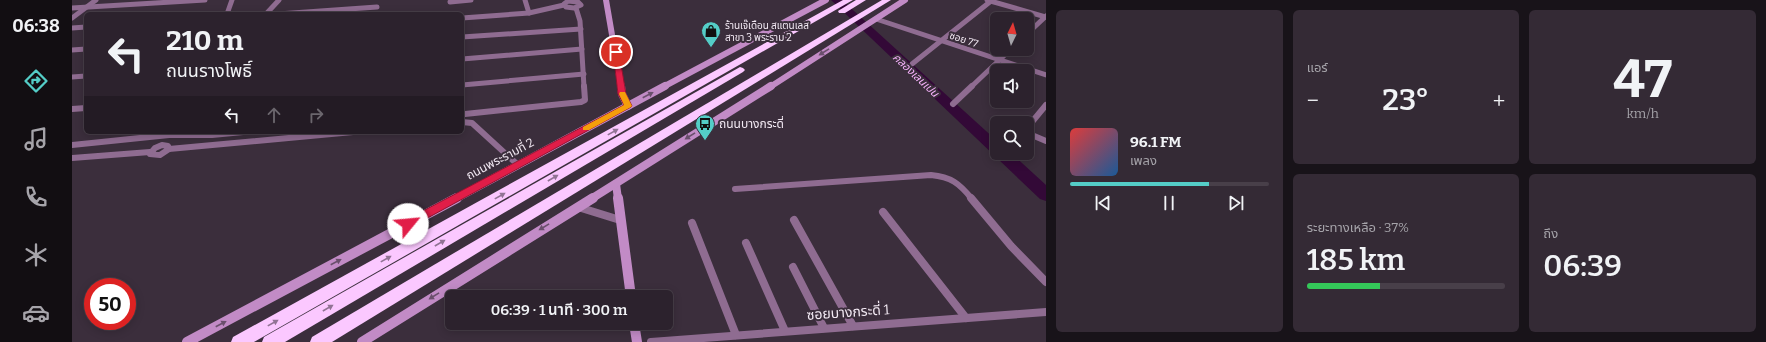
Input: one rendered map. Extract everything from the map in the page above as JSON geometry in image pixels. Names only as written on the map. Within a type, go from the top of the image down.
[{"type":"highway","points":[[270,342],[862,0]]},
{"type":"highway","points":[[309,342],[878,0]]},
{"type":"highway","points":[[318,342],[856,24],[887,0]]},
{"type":"highway","points":[[239,342],[843,3]]},
{"type":"main road","points":[[606,0],[622,94],[628,106]]},
{"type":"main road","name":"ถนนพระรามที่ 2","points":[[187,342],[826,0]]},
{"type":"main road","points":[[362,342],[616,184],[856,24],[868,24],[905,0]]},
{"type":"main road","points":[[616,184],[629,290]]},
{"type":"main road","points":[[635,330],[637,342]]},
{"type":"street","points":[[72,18],[96,0]]},
{"type":"street","points":[[99,6],[107,0]]},
{"type":"street","points":[[150,4],[154,0]]},
{"type":"street","points":[[72,8],[205,0]]},
{"type":"street","points":[[228,12],[232,0]]},
{"type":"street","points":[[268,12],[279,0]]},
{"type":"street","points":[[450,2],[471,0]]},
{"type":"street","points":[[526,0],[529,13]]},
{"type":"street","points":[[912,64],[989,1],[1046,16]]},
{"type":"street","points":[[464,18],[529,13],[564,5],[568,8],[576,3],[581,29],[585,100],[581,102],[465,114]]},
{"type":"street","points":[[306,12],[377,7]]},
{"type":"street","points":[[1034,27],[1046,16]]},
{"type":"street","name":"ซอย 77","points":[[876,19],[1046,75]]},
{"type":"street","points":[[72,28],[84,27]]},
{"type":"street","points":[[464,37],[581,29]]},
{"type":"street","points":[[72,50],[84,49]]},
{"type":"street","points":[[464,59],[582,49]]},
{"type":"street","points":[[953,104],[1004,56]]},
{"type":"street","points":[[464,85],[584,74]]},
{"type":"street","points":[[72,77],[84,76]]},
{"type":"street","points":[[1034,120],[1046,105]]},
{"type":"street","points":[[72,109],[84,108]]},
{"type":"street","points":[[464,122],[472,123],[518,165]]},
{"type":"street","points":[[72,145],[162,134]]},
{"type":"street","points":[[162,145],[169,134]]},
{"type":"street","points":[[191,134],[222,134]]},
{"type":"street","points":[[150,152],[151,155],[157,156],[165,153],[169,149],[331,134]]},
{"type":"street","points":[[1034,136],[1046,141]]},
{"type":"street","points":[[72,158],[150,152],[162,145],[168,146],[169,149]]},
{"type":"street","points":[[734,189],[932,175],[943,176],[956,182],[970,196],[1012,246],[1046,282]]},
{"type":"street","points":[[578,207],[620,220]]},
{"type":"street","points":[[883,212],[966,318]]},
{"type":"street","points":[[794,220],[853,326]]},
{"type":"street","points":[[692,223],[736,335]]},
{"type":"street","points":[[746,243],[785,331]]},
{"type":"street","points":[[793,267],[824,328]]},
{"type":"street","name":"ซอยบางกระดี่ 1","points":[[651,342],[1046,312]]},
{"type":"waterway","name":"คลองเลนเปน","points":[[836,0],[990,143]]},
{"type":"waterway","name":"คลองเลนเปน","points":[[1008,160],[1046,195]]},
{"type":"slow traffic","points":[[586,128],[628,106],[622,94]]},
{"type":"place","name":"ร้านเจ๊เดือน สแตนเลส สาขา 3 พระราม 2","points":[[711,48]]},
{"type":"place","name":"ถนนบางกระดี่","points":[[705,141]]},
{"type":"route","points":[[408,224],[628,106],[622,94],[616,52]]}]
